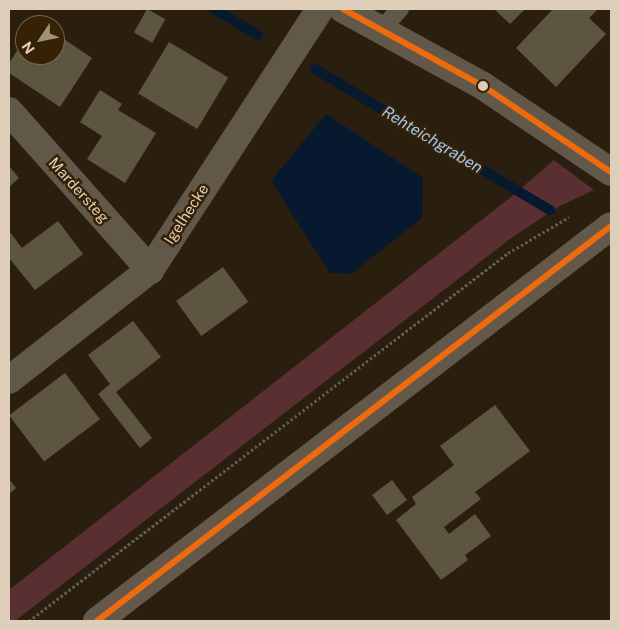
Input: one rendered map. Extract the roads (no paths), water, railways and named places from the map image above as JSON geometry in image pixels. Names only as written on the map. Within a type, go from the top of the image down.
[{"type":"main road","points":[[97,621],[611,226]]},
{"type":"street","name":"Igelhecke","points":[[9,380],[150,270],[320,9]]},
{"type":"street","points":[[344,9],[380,31],[483,86],[611,172]]},
{"type":"street","name":"Mardersteg","points":[[9,111],[150,270]]},
{"type":"lane","points":[[380,31],[400,9]]},
{"type":"water","points":[[326,114],[423,178],[422,218],[351,274],[330,273],[271,181]]},
{"type":"waterway","name":"Rehteichgraben","points":[[214,9],[258,35]]},
{"type":"waterway","name":"Rehteichgraben","points":[[315,69],[550,210]]}]
